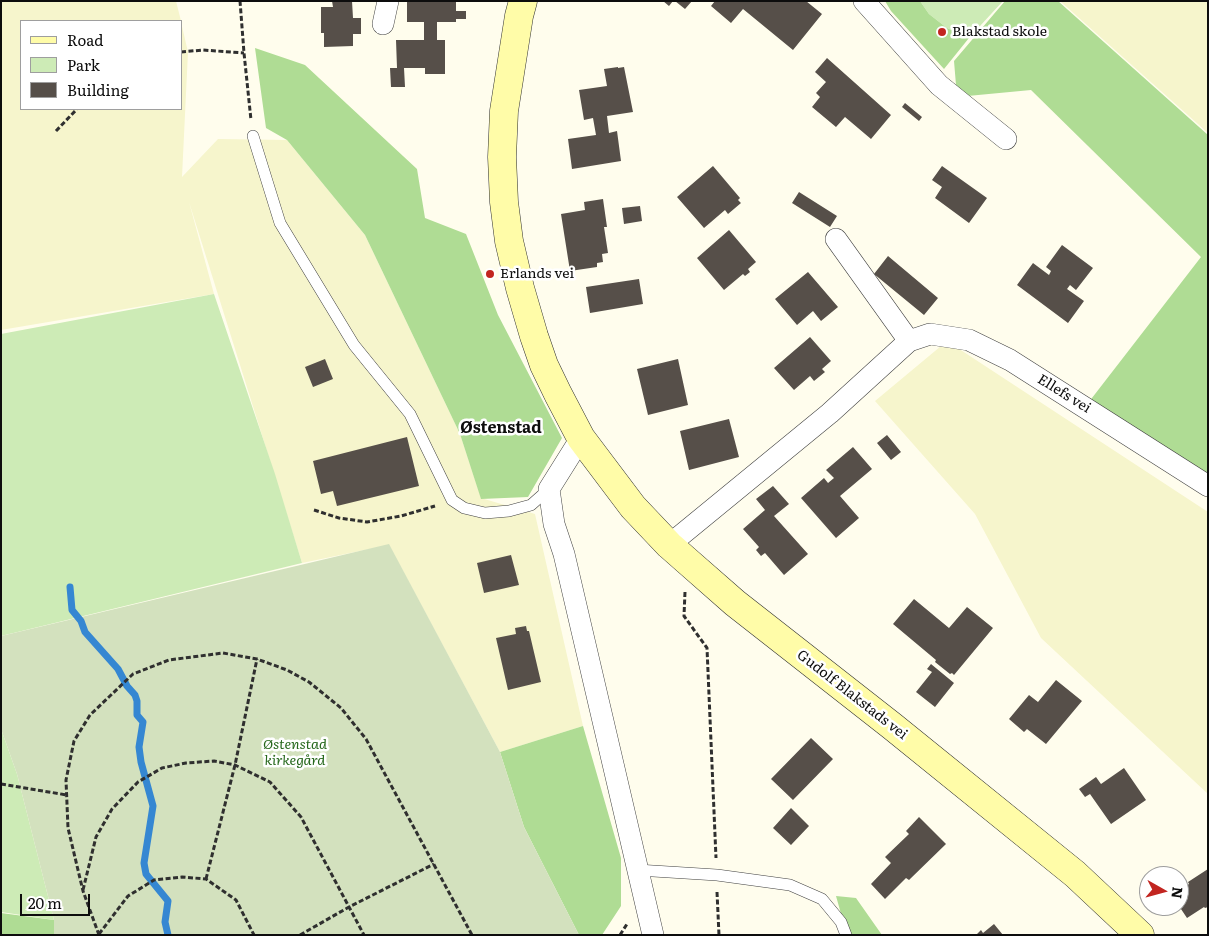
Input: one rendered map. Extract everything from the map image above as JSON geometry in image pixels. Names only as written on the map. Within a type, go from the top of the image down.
[{"type":"street","points":[[384,24],[388,1]]},
{"type":"street","name":"Gudolf Blakstads vei","points":[[523,1],[504,111],[502,157],[504,202],[518,279],[534,336],[544,365],[581,438],[633,507],[669,546],[735,603],[900,732],[1075,874],[1140,935]]},
{"type":"street","points":[[864,1],[939,85],[1006,139]]},
{"type":"street","points":[[836,239],[909,341]]},
{"type":"street","name":"Ellefs vei","points":[[669,546],[830,413],[909,341],[930,334],[969,340],[1010,360],[1208,486]]},
{"type":"street","points":[[581,438],[550,488],[554,524],[564,554],[653,935]]},
{"type":"lane","points":[[253,136],[280,223],[354,345],[410,414],[452,500],[464,508],[485,513],[509,511],[531,505],[550,488]]},
{"type":"lane","points":[[637,870],[717,875],[790,885],[822,899],[841,922],[846,935]]},
{"type":"path","points":[[240,1],[253,136]]},
{"type":"path","points":[[182,52],[203,50],[244,53]]},
{"type":"path","points":[[56,131],[76,110]]},
{"type":"path","points":[[314,510],[339,518],[367,522],[401,516],[435,506]]},
{"type":"path","points":[[685,590],[684,616],[707,648],[719,935]]},
{"type":"path","points":[[99,935],[83,891],[68,828],[66,780],[74,741],[90,715],[132,674],[169,660],[223,653],[257,659],[287,670],[309,682],[341,708],[366,740],[472,935]]},
{"type":"path","points":[[206,879],[235,765],[257,659]]},
{"type":"path","points":[[83,891],[96,837],[112,809],[138,782],[162,768],[186,763],[214,761],[235,765],[270,782],[301,817],[364,935]]},
{"type":"path","points":[[1,784],[67,795]]},
{"type":"path","points":[[300,935],[349,907],[434,864]]},
{"type":"path","points":[[99,935],[128,896],[154,880],[182,877],[206,879],[236,900],[254,935]]},
{"type":"green space","points":[[1,1],[176,1],[181,20],[20,20],[20,110],[182,110],[182,26],[188,52],[182,177],[218,139],[287,140],[365,235],[460,434],[481,498],[535,514],[583,726],[500,752],[389,545],[302,563],[189,202],[214,294],[1,330]]},
{"type":"green space","points":[[885,1],[920,1],[929,14],[947,28],[969,38],[944,69],[891,11]]},
{"type":"green space","points":[[920,1],[1003,1],[969,38],[947,28],[929,14]]},
{"type":"green space","points":[[1005,1],[1058,1],[1208,135],[1208,486],[1085,407],[1201,257],[1031,90],[957,97],[954,61]]},
{"type":"green space","points":[[1060,1],[1208,1],[1208,133]]},
{"type":"green space","points":[[255,48],[305,65],[417,169],[425,218],[466,234],[498,315],[562,438],[528,497],[481,499],[460,434],[365,235],[287,140],[266,128]]},
{"type":"green space","points":[[214,294],[275,474],[302,563],[1,636],[1,334]]},
{"type":"green space","points":[[947,341],[1208,512],[1208,794],[1041,638],[975,514],[875,401]]},
{"type":"green space","name":"Østenstad kirkegård","points":[[389,544],[500,752],[524,827],[579,935],[54,935],[54,920],[17,774],[1,729],[1,636]]},
{"type":"green space","points":[[583,726],[621,858],[621,906],[602,935],[579,935],[524,827],[500,752]]},
{"type":"green space","points":[[1,729],[17,774],[54,920],[1,912]]},
{"type":"green space","points":[[836,896],[856,898],[882,935],[847,935]]},
{"type":"green space","points":[[1,913],[54,920],[54,935],[1,935]]},
{"type":"building","points":[[332,1],[352,1],[353,18],[361,18],[361,34],[353,34],[353,46],[324,47],[324,33],[321,33],[321,7],[333,7]]},
{"type":"building","points":[[407,1],[456,1],[456,11],[466,11],[466,19],[456,19],[456,22],[437,22],[437,40],[445,40],[445,74],[425,74],[425,68],[404,68],[405,87],[391,87],[390,68],[397,68],[396,40],[424,40],[424,22],[407,22]]},
{"type":"building","points":[[663,1],[673,1],[669,6]]},
{"type":"building","points":[[675,1],[692,1],[685,9]]},
{"type":"building","points":[[715,1],[806,1],[822,14],[793,50],[743,9],[731,23],[711,6]]},
{"type":"building","points":[[827,58],[891,115],[871,139],[845,117],[836,127],[812,107],[820,97],[816,93],[826,82],[815,72]]},
{"type":"building","points":[[624,67],[633,112],[607,116],[609,133],[617,131],[621,161],[572,169],[568,139],[596,135],[593,118],[584,120],[579,90],[607,86],[604,69]]},
{"type":"building","points":[[905,103],[922,117],[919,121],[902,107]]},
{"type":"building","points":[[713,166],[740,198],[738,200],[741,203],[728,214],[725,210],[704,228],[677,197]]},
{"type":"building","points":[[942,166],[987,198],[969,223],[935,198],[942,187],[932,180]]},
{"type":"building","points":[[799,192],[837,216],[830,227],[792,203]]},
{"type":"building","points":[[603,199],[607,227],[604,227],[608,253],[602,254],[603,262],[597,263],[597,267],[570,271],[561,214],[585,210],[584,202]]},
{"type":"building","points":[[640,206],[642,221],[624,224],[622,208]]},
{"type":"building","points":[[729,230],[756,262],[748,269],[750,272],[745,276],[743,274],[724,290],[697,258]]},
{"type":"building","points":[[1062,245],[1093,268],[1076,290],[1070,285],[1067,289],[1084,301],[1068,323],[1017,285],[1033,263],[1049,275],[1051,271],[1046,267]]},
{"type":"building","points":[[888,256],[938,298],[924,315],[874,274]]},
{"type":"building","points":[[808,272],[838,307],[821,321],[813,311],[797,325],[775,299]]},
{"type":"building","points":[[639,279],[643,304],[590,313],[586,287]]},
{"type":"building","points":[[810,337],[831,361],[822,369],[825,372],[814,381],[810,376],[794,390],[774,368]]},
{"type":"building","points":[[325,359],[333,379],[313,387],[305,367]]},
{"type":"building","points":[[678,359],[688,405],[648,415],[637,369]]},
{"type":"building","points":[[729,419],[739,457],[689,470],[680,431]]},
{"type":"building","points":[[887,435],[901,452],[891,460],[877,443]]},
{"type":"building","points":[[407,437],[419,486],[337,506],[333,491],[321,494],[313,461]]},
{"type":"building","points":[[853,447],[872,469],[840,496],[859,518],[836,538],[801,498],[824,478],[828,483],[834,478],[826,470]]},
{"type":"building","points":[[773,486],[789,504],[774,516],[808,554],[784,575],[765,553],[761,556],[756,550],[759,547],[743,529],[765,510],[756,499]]},
{"type":"building","points":[[511,555],[519,585],[484,593],[477,563]]},
{"type":"building","points":[[914,599],[949,628],[967,607],[993,628],[954,675],[935,662],[936,660],[893,624]]},
{"type":"building","points":[[526,626],[527,631],[529,631],[541,682],[508,690],[496,638],[516,634],[515,628]]},
{"type":"building","points":[[931,664],[954,683],[935,707],[916,692],[932,672],[927,669]]},
{"type":"building","points":[[1056,680],[1082,701],[1046,744],[1027,729],[1024,732],[1009,719],[1029,695],[1038,702]]},
{"type":"building","points":[[811,738],[833,759],[793,800],[771,779]]},
{"type":"building","points":[[1124,768],[1146,800],[1111,824],[1090,794],[1085,797],[1079,789],[1096,777],[1101,784]]},
{"type":"building","points":[[791,808],[809,826],[791,845],[773,828]]},
{"type":"building","points":[[919,817],[946,844],[909,880],[906,878],[885,899],[871,884],[891,863],[885,857],[909,834],[906,831]]},
{"type":"building","points":[[1208,869],[1208,907],[1204,907],[1187,918],[1186,916],[1189,916],[1189,881]]},
{"type":"building","points":[[994,924],[1003,935],[976,935],[981,930],[983,933]]},
{"type":"waterway","points":[[70,587],[72,610],[81,621],[85,632],[118,669],[127,686],[135,695],[137,715],[143,722],[139,747],[141,762],[153,806],[144,863],[146,874],[168,901],[165,922],[168,935]]},
{"type":"place","name":"Blakstad skole","points":[[942,32]]},
{"type":"place","name":"Erlands vei","points":[[490,274]]},
{"type":"district","name":"Østenstad","points":[[501,428]]}]
